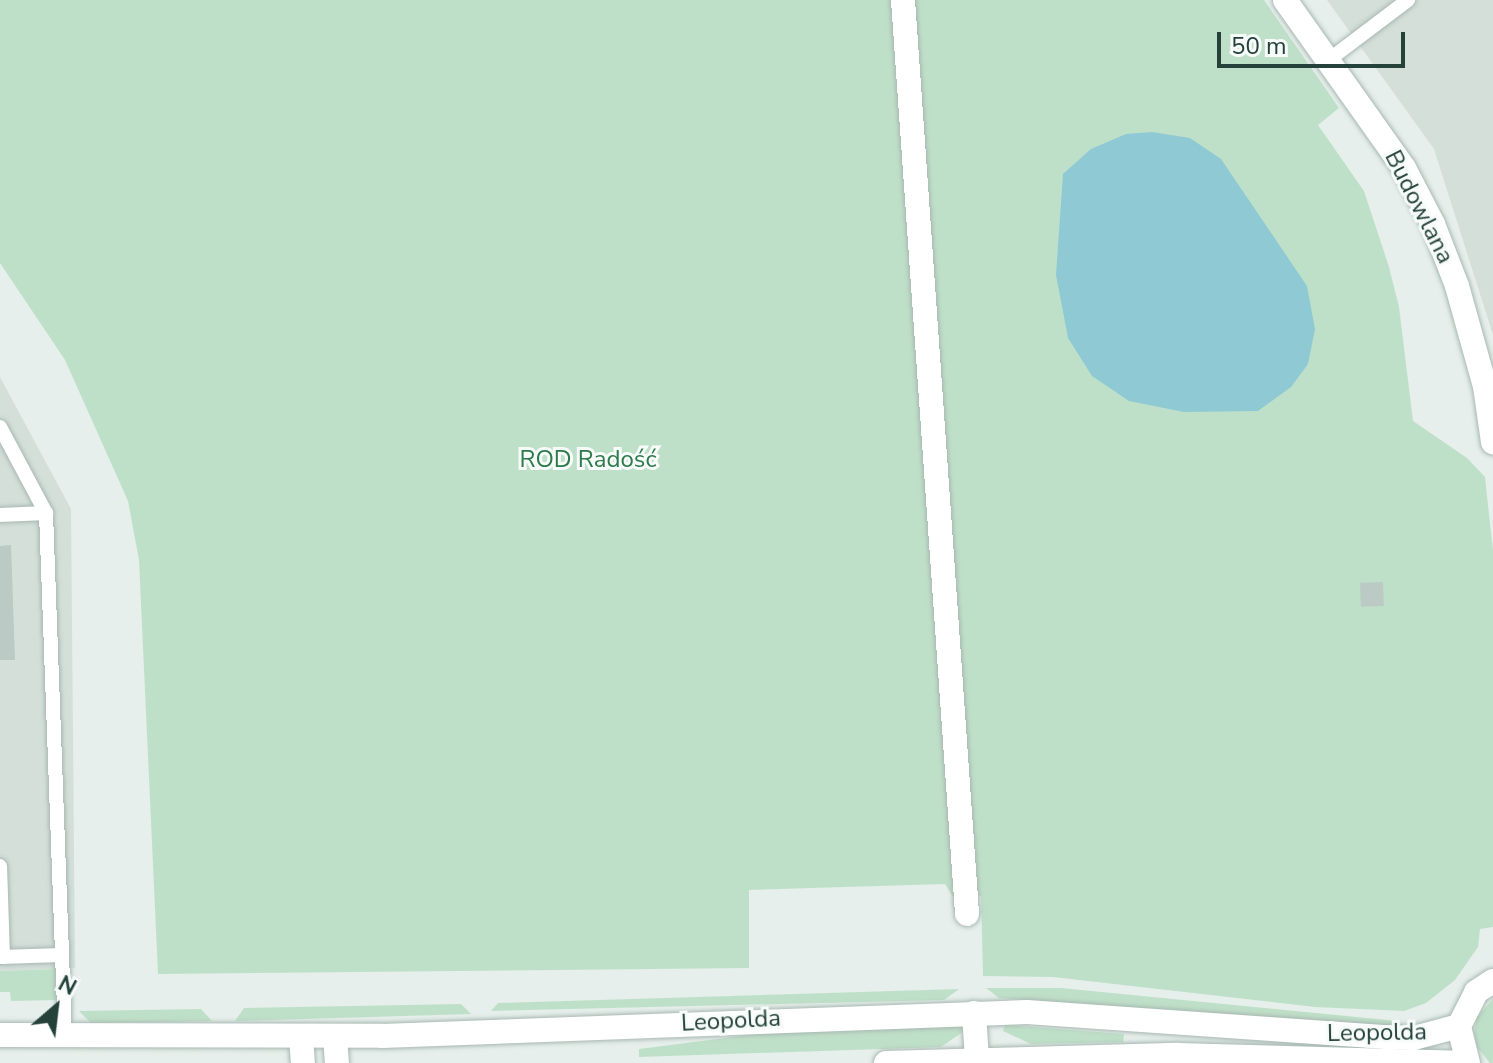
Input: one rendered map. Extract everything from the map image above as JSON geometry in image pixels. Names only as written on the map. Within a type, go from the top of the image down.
[{"type":"street","points":[[903,0],[967,914]]},
{"type":"street","name":"Budowlana","points":[[1285,0],[1330,59],[1404,168],[1433,224],[1457,286],[1489,386],[1493,442]]},
{"type":"street","points":[[1468,1063],[1459,1026],[1476,992],[1493,981]]},
{"type":"street","points":[[974,1013],[977,1060]]},
{"type":"street","name":"Leopolda","points":[[0,1035],[335,1036],[974,1013],[1052,1013],[1414,1038],[1459,1026]]},
{"type":"street","points":[[301,1036],[303,1063]]},
{"type":"street","points":[[335,1036],[337,1063]]},
{"type":"street","name":"Leopolda","points":[[886,1063],[1178,1055],[1459,1063]]},
{"type":"lane","points":[[1330,59],[1408,0]]},
{"type":"lane","points":[[0,427],[46,513],[65,1036]]},
{"type":"lane","points":[[0,515],[46,513]]},
{"type":"lane","points":[[0,866],[1,957],[62,955]]},
{"type":"shaded area","points":[[1327,0],[1493,0],[1493,335],[1434,149]]},
{"type":"shaded area","points":[[0,377],[71,509],[75,968],[0,971]]},
{"type":"green space","name":"ROD Radość","points":[[0,0],[1264,0],[1339,108],[1318,125],[1364,191],[1389,267],[1399,307],[1413,421],[1467,458],[1485,477],[1493,551],[1493,927],[1480,929],[1478,947],[1455,980],[1426,1003],[1404,1011],[1315,1007],[1053,977],[983,976],[981,896],[953,897],[945,884],[749,890],[749,968],[158,974],[139,560],[128,501],[65,360],[0,263]]},
{"type":"green space","points":[[56,969],[57,1000],[11,1001],[10,992],[0,992],[0,971]]},
{"type":"green space","points":[[986,988],[1061,988],[1397,1021],[1397,1029],[999,998]]},
{"type":"green space","points":[[959,989],[944,1000],[491,1011],[498,1003]]},
{"type":"green space","points":[[1493,999],[1493,1063],[1490,1063],[1477,1047],[1474,1032],[1477,1017]]},
{"type":"green space","points":[[461,1004],[471,1014],[235,1021],[244,1008]]},
{"type":"green space","points":[[201,1009],[212,1021],[91,1023],[79,1011]]},
{"type":"green space","points":[[1005,1025],[1124,1034],[1123,1042],[1031,1044],[1003,1031]]},
{"type":"green space","points":[[960,1026],[964,1031],[941,1047],[639,1057],[639,1049],[771,1032]]},
{"type":"water","points":[[1152,132],[1190,138],[1221,159],[1307,286],[1315,329],[1308,364],[1291,387],[1258,411],[1184,412],[1129,401],[1092,376],[1068,338],[1056,275],[1063,174],[1091,149],[1126,134]]},
{"type":"building","points":[[11,545],[15,660],[0,660],[0,546]]},
{"type":"building","points":[[1383,582],[1384,606],[1361,607],[1360,583]]}]
